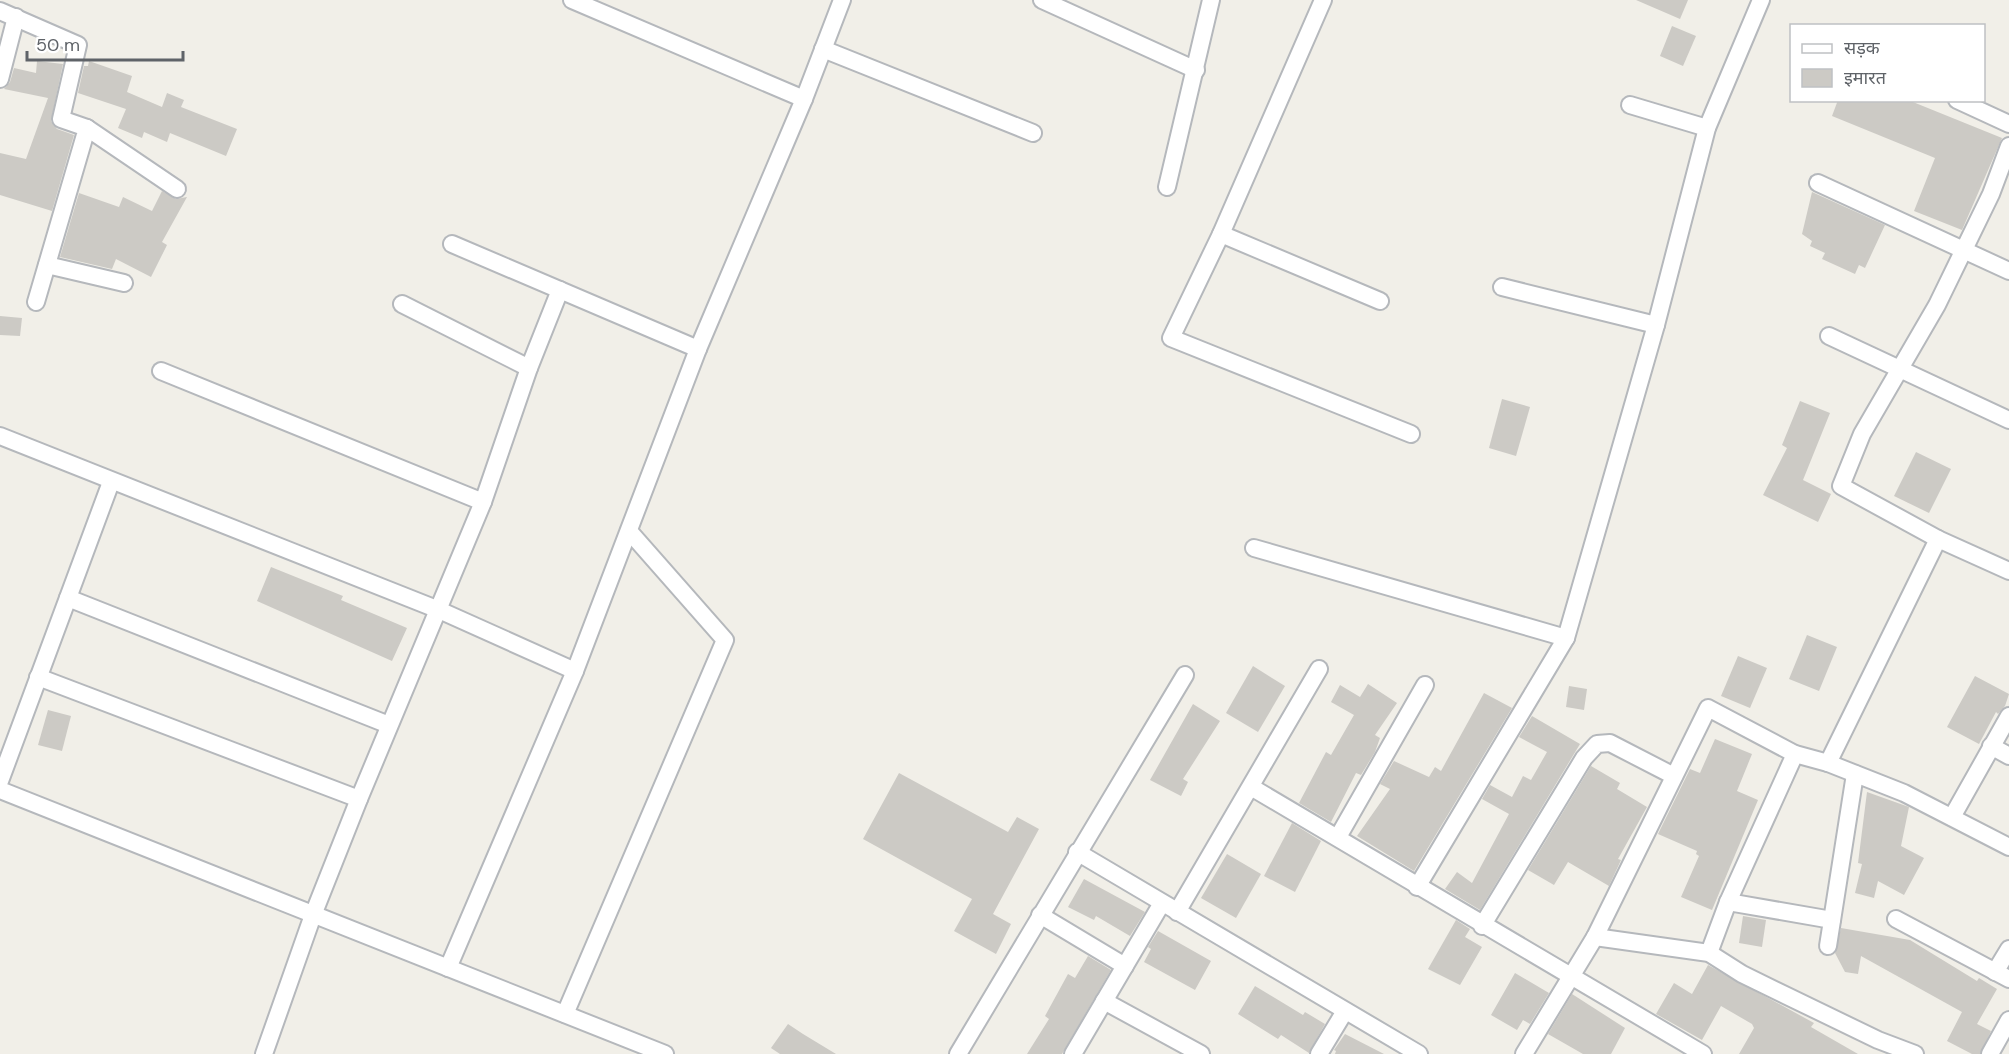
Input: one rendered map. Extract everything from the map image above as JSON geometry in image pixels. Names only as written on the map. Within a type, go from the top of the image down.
[{"type":"street","points":[[572,0],[804,99]]},
{"type":"street","points":[[448,968],[575,671],[698,349],[804,99],[842,0]]},
{"type":"street","points":[[1042,0],[1196,70]]},
{"type":"street","points":[[1167,187],[1211,0]]},
{"type":"street","points":[[1323,0],[1221,234],[1171,338],[1411,434]]},
{"type":"street","points":[[1417,887],[1566,638],[1656,325],[1707,128],[1761,0]]},
{"type":"street","points":[[0,11],[78,45],[61,119],[87,129],[177,189]]},
{"type":"street","points":[[0,79],[16,17]]},
{"type":"street","points":[[823,49],[1033,133]]},
{"type":"street","points":[[1962,102],[2009,124]]},
{"type":"street","points":[[1630,105],[1707,128]]},
{"type":"street","points":[[36,302],[87,129]]},
{"type":"street","points":[[2009,146],[1991,194],[1937,305],[1862,434],[1841,486],[1938,539],[2009,571]]},
{"type":"street","points":[[1818,183],[2009,271]]},
{"type":"street","points":[[1221,234],[1380,301]]},
{"type":"street","points":[[452,244],[698,349]]},
{"type":"street","points":[[47,265],[124,283]]},
{"type":"street","points":[[1502,287],[1656,325]]},
{"type":"street","points":[[264,1054],[313,915],[359,799],[483,502],[529,368],[560,290]]},
{"type":"street","points":[[402,304],[529,368]]},
{"type":"street","points":[[1829,336],[2009,420]]},
{"type":"street","points":[[161,370],[483,502]]},
{"type":"street","points":[[0,436],[111,482],[439,610],[575,671]]},
{"type":"street","points":[[0,781],[111,482]]},
{"type":"street","points":[[565,1014],[725,640],[629,531]]},
{"type":"street","points":[[1828,763],[1938,539]]},
{"type":"street","points":[[1254,548],[1566,638]]},
{"type":"street","points":[[68,598],[389,725]]},
{"type":"street","points":[[1176,912],[1319,669]]},
{"type":"street","points":[[958,1054],[1185,675]]},
{"type":"street","points":[[38,677],[359,799]]},
{"type":"street","points":[[1338,837],[1425,685]]},
{"type":"street","points":[[1524,1054],[1595,936],[1708,708],[1795,754],[1828,763],[1904,793],[2009,847]]},
{"type":"street","points":[[1952,817],[2009,716]]},
{"type":"street","points":[[1482,926],[1584,758],[1598,744],[1610,742],[1674,776]]},
{"type":"street","points":[[1992,746],[2009,756]]},
{"type":"street","points":[[1709,953],[1728,902],[1795,754]]},
{"type":"street","points":[[1828,946],[1855,774]]},
{"type":"street","points":[[1251,788],[1338,837],[1482,926],[1571,975],[1699,1053]]},
{"type":"street","points":[[0,790],[665,1054]]},
{"type":"street","points":[[1077,852],[1419,1054]]},
{"type":"street","points":[[1728,902],[1832,921]]},
{"type":"street","points":[[1073,1054],[1162,903]]},
{"type":"street","points":[[1040,915],[1125,966]]},
{"type":"street","points":[[1896,919],[2002,975],[2009,949]]},
{"type":"street","points":[[1595,936],[1709,953],[1778,992],[1878,1040],[1915,1054]]},
{"type":"street","points":[[1104,1001],[1201,1054]]},
{"type":"street","points":[[1319,1054],[1345,1011]]},
{"type":"street","points":[[1990,1054],[2009,1020]]},
{"type":"building","points":[[1636,0],[1688,0],[1680,19]]},
{"type":"building","points":[[1672,26],[1696,36],[1683,66],[1660,56]]},
{"type":"building","points":[[37,61],[63,64],[51,121],[57,129],[74,135],[52,211],[0,195],[0,153],[26,159],[48,98],[4,89],[10,82],[14,68],[36,73]]},
{"type":"building","points":[[89,61],[132,76],[127,92],[162,107],[167,93],[184,100],[181,107],[237,129],[226,156],[170,133],[167,142],[144,132],[142,138],[118,128],[126,109],[78,93],[84,66],[88,66]]},
{"type":"building","points":[[1837,102],[1913,102],[2002,138],[1962,230],[1914,211],[1935,158],[1832,116]]},
{"type":"building","points":[[162,191],[176,199],[187,197],[162,242],[167,245],[151,277],[116,259],[112,269],[60,257],[79,193],[119,207],[123,197],[152,211]]},
{"type":"building","points":[[1812,192],[1885,225],[1865,268],[1859,265],[1855,274],[1822,259],[1825,253],[1810,246],[1812,241],[1802,234]]},
{"type":"building","points":[[0,316],[22,318],[20,336],[0,335]]},
{"type":"building","points":[[1502,399],[1530,407],[1516,456],[1489,448]]},
{"type":"building","points":[[1800,401],[1830,413],[1803,480],[1831,494],[1818,522],[1763,495],[1787,448],[1782,445]]},
{"type":"building","points":[[1916,452],[1951,469],[1929,513],[1894,496]]},
{"type":"building","points":[[271,567],[343,596],[341,600],[407,628],[392,661],[257,601]]},
{"type":"building","points":[[1807,635],[1837,647],[1819,691],[1789,679]]},
{"type":"building","points":[[1738,656],[1767,668],[1750,708],[1721,696]]},
{"type":"building","points":[[1253,666],[1285,686],[1258,732],[1226,713]]},
{"type":"building","points":[[1975,676],[2009,694],[2005,706],[1998,714],[1996,712],[1979,744],[1947,727]]},
{"type":"building","points":[[1368,684],[1397,703],[1375,735],[1380,738],[1375,752],[1361,775],[1356,773],[1331,822],[1299,803],[1326,752],[1331,755],[1354,715],[1331,702],[1340,685],[1360,697]]},
{"type":"building","points":[[1569,686],[1587,689],[1584,710],[1566,707]]},
{"type":"building","points":[[1484,693],[1512,708],[1414,871],[1357,836],[1390,789],[1380,784],[1394,761],[1429,777],[1435,767],[1441,771]]},
{"type":"building","points":[[1193,704],[1220,721],[1183,779],[1188,782],[1181,796],[1150,780]]},
{"type":"building","points":[[48,710],[71,716],[62,751],[38,745]]},
{"type":"building","points":[[1532,716],[1580,744],[1480,910],[1445,889],[1457,872],[1472,883],[1509,814],[1482,799],[1490,785],[1512,797],[1523,776],[1531,780],[1547,752],[1519,737]]},
{"type":"building","points":[[1715,739],[1752,754],[1737,791],[1758,800],[1712,910],[1681,897],[1699,856],[1696,854],[1697,851],[1658,834],[1690,769],[1700,773]]},
{"type":"building","points":[[1591,766],[1620,783],[1617,789],[1647,807],[1618,859],[1621,860],[1609,886],[1568,862],[1554,885],[1528,870]]},
{"type":"building","points":[[899,773],[1008,832],[1017,817],[1039,829],[993,914],[1011,924],[996,954],[954,931],[972,899],[863,839]]},
{"type":"building","points":[[1867,792],[1909,807],[1901,846],[1924,858],[1904,895],[1878,881],[1874,898],[1855,893],[1862,864],[1858,863]]},
{"type":"building","points":[[1292,823],[1321,841],[1295,892],[1264,876]]},
{"type":"building","points":[[1227,854],[1261,874],[1236,918],[1201,898]]},
{"type":"building","points":[[1084,879],[1145,912],[1130,936],[1096,916],[1094,920],[1068,907]]},
{"type":"building","points":[[1743,916],[1766,920],[1762,947],[1739,943]]},
{"type":"building","points":[[1456,920],[1470,929],[1465,937],[1482,947],[1460,985],[1428,969]]},
{"type":"building","points":[[1841,928],[1910,940],[1977,981],[1979,978],[1997,989],[1977,1024],[1991,1031],[1980,1054],[1972,1054],[1947,1041],[1962,1012],[1861,956],[1858,974],[1845,972],[1835,953]]},
{"type":"building","points":[[1158,931],[1211,961],[1195,990],[1144,962],[1151,949],[1148,947]]},
{"type":"building","points":[[1088,956],[1111,970],[1062,1054],[1027,1054],[1049,1019],[1045,1016],[1068,974],[1075,978]]},
{"type":"building","points":[[1708,965],[1814,1023],[1811,1027],[1858,1054],[1739,1054],[1754,1028],[1752,1024],[1721,1006],[1702,1040],[1656,1014],[1674,983],[1692,994]]},
{"type":"building","points":[[1515,973],[1549,993],[1530,1024],[1523,1020],[1517,1030],[1491,1015]]},
{"type":"building","points":[[1255,986],[1303,1015],[1305,1012],[1325,1024],[1309,1053],[1281,1035],[1278,1039],[1238,1014]]},
{"type":"building","points":[[1572,994],[1625,1028],[1611,1054],[1583,1054],[1548,1034]]},
{"type":"building","points":[[788,1024],[836,1054],[780,1054],[771,1048]]},
{"type":"building","points":[[1345,1034],[1384,1054],[1335,1054],[1334,1050]]}]
